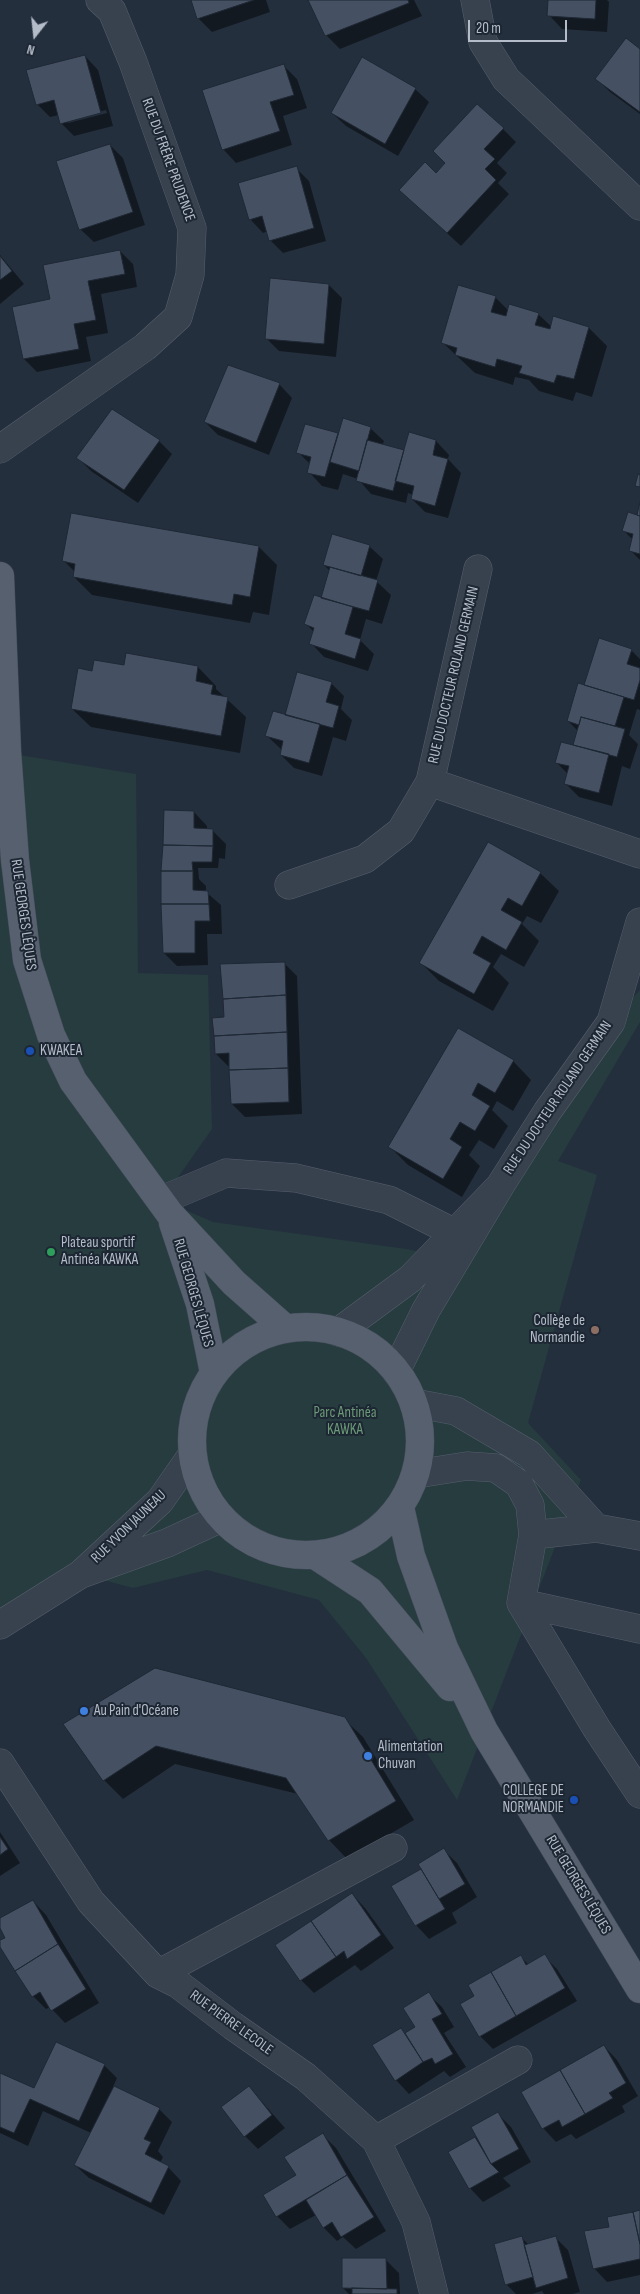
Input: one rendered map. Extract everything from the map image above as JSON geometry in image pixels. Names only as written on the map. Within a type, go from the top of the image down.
[{"type":"main road","name":"RUE GEORGES LÈQUES","points":[[0,576],[7,751],[15,860],[27,960],[50,1036],[73,1080],[166,1207],[234,1283],[286,1329]]},
{"type":"main road","name":"RUE GEORGES LÈQUES","points":[[166,1207],[200,1304],[214,1373]]},
{"type":"main road","points":[[312,1327],[338,1332],[370,1347],[396,1371],[414,1403],[421,1438],[416,1474],[400,1507],[383,1526],[363,1541],[340,1550],[315,1555],[281,1552],[248,1540],[222,1518],[202,1489],[192,1455],[192,1426],[199,1398],[214,1373],[234,1352],[258,1337],[286,1329],[312,1327]]},
{"type":"main road","name":"RUE GEORGES LÈQUES","points":[[400,1507],[411,1556],[444,1648],[484,1731],[640,1988]]},
{"type":"main road","name":"RUE GEORGES LÈQUES","points":[[315,1555],[370,1591],[423,1652],[484,1731]]},
{"type":"street","name":"RUE DU FRÈRE PRUDENCE","points":[[0,449],[145,347],[178,317],[190,276],[192,228],[133,62],[112,11],[100,0]]},
{"type":"street","points":[[475,0],[483,42],[506,79],[640,206]]},
{"type":"street","name":"RUE DU DOCTEUR ROLAND GERMAIN","points":[[289,885],[365,859],[401,832],[430,782],[478,569]]},
{"type":"street","name":"RUE DU DOCTEUR ROLAND GERMAIN","points":[[430,782],[640,854]]},
{"type":"street","name":"RUE DU DOCTEUR ROLAND GERMAIN","points":[[396,1371],[426,1310],[500,1186],[547,1112],[611,1022],[640,922]]},
{"type":"street","points":[[166,1207],[226,1173],[296,1178],[389,1200],[455,1233]]},
{"type":"street","name":"RUE DU DOCTEUR ROLAND GERMAIN","points":[[338,1332],[410,1279],[500,1186]]},
{"type":"street","points":[[414,1403],[456,1410],[529,1454],[596,1528]]},
{"type":"street","name":"RUE YVON JAUNEAU","points":[[0,1625],[81,1574],[160,1501],[192,1455]]},
{"type":"street","points":[[416,1474],[467,1466],[496,1468],[519,1484],[530,1505],[533,1535],[521,1603],[597,1729],[640,1794]]},
{"type":"street","name":"RUE YVON JAUNEAU","points":[[81,1574],[167,1543],[222,1518]]},
{"type":"street","points":[[533,1535],[596,1528],[640,1536]]},
{"type":"street","points":[[521,1603],[640,1629]]},
{"type":"street","name":"RUE PIERRE LECOLE","points":[[0,1764],[91,1902],[158,1974],[178,1984],[233,2026],[306,2077],[376,2140],[416,2222],[434,2294]]},
{"type":"street","points":[[158,1974],[393,1848]]},
{"type":"street","points":[[376,2140],[518,2060]]},
{"type":"green space","name":"Parc Antinéa KAWKA","points":[[0,576],[19,755],[136,774],[138,973],[208,975],[212,1129],[162,1200],[213,1222],[406,1249],[456,1259],[611,1022],[640,990],[640,1022],[558,1161],[597,1175],[528,1423],[581,1480],[457,1800],[366,1658],[319,1600],[207,1570],[133,1588],[81,1574],[0,1625]]},
{"type":"building","points":[[191,0],[254,0],[197,19]]},
{"type":"building","points":[[308,0],[408,0],[409,3],[325,36]]},
{"type":"building","points":[[548,0],[596,0],[595,19],[547,16]]},
{"type":"building","points":[[626,38],[640,49],[640,112],[595,79]]},
{"type":"building","points":[[85,55],[101,113],[60,124],[54,100],[36,105],[26,70]]},
{"type":"building","points":[[362,57],[416,88],[385,144],[331,113]]},
{"type":"building","points":[[284,64],[294,95],[270,102],[280,131],[222,150],[202,90]]},
{"type":"building","points":[[477,104],[504,128],[484,149],[495,159],[485,169],[496,180],[447,233],[399,190],[425,162],[436,173],[445,163],[433,151]]},
{"type":"building","points":[[110,144],[133,212],[79,230],[56,161]]},
{"type":"building","points":[[297,166],[314,228],[269,241],[262,216],[249,220],[238,183]]},
{"type":"building","points":[[120,250],[125,274],[88,281],[96,320],[74,324],[79,349],[23,359],[12,307],[50,299],[43,265]]},
{"type":"building","points":[[0,256],[12,271],[0,280]]},
{"type":"building","points":[[270,278],[329,284],[324,344],[265,339]]},
{"type":"building","points":[[458,285],[496,296],[491,312],[506,316],[509,304],[539,313],[535,325],[550,329],[553,316],[589,327],[574,379],[557,375],[554,383],[519,373],[522,366],[497,359],[495,367],[455,355],[457,348],[441,343]]},
{"type":"building","points":[[228,365],[280,383],[256,443],[204,422]]},
{"type":"building","points":[[112,409],[160,440],[124,490],[76,458]]},
{"type":"building","points":[[343,418],[371,427],[359,471],[330,462]]},
{"type":"building","points":[[305,424],[338,433],[325,477],[307,473],[311,457],[296,453]]},
{"type":"building","points":[[409,432],[436,440],[433,455],[448,459],[435,506],[411,499],[414,486],[395,481]]},
{"type":"building","points":[[367,440],[404,450],[393,491],[356,481]]},
{"type":"building","points":[[638,474],[640,475],[640,487],[635,486]]},
{"type":"building","points":[[640,502],[640,516],[637,515]]},
{"type":"building","points":[[628,512],[640,516],[640,554],[629,551],[633,534],[622,531]]},
{"type":"building","points":[[71,513],[259,546],[250,597],[234,594],[232,605],[73,577],[75,564],[62,561]]},
{"type":"building","points":[[332,534],[370,545],[361,576],[323,565]]},
{"type":"building","points":[[330,567],[378,580],[369,611],[321,598]]},
{"type":"building","points":[[314,595],[353,607],[345,634],[361,639],[355,659],[309,644],[314,628],[304,624]]},
{"type":"building","points":[[599,638],[632,649],[627,664],[640,668],[640,680],[634,700],[584,685]]},
{"type":"building","points":[[126,653],[198,666],[196,681],[213,685],[211,694],[228,697],[221,736],[71,709],[78,668],[92,671],[94,660],[124,665]]},
{"type":"building","points":[[297,672],[332,682],[326,702],[339,706],[333,728],[285,715]]},
{"type":"building","points":[[578,683],[624,697],[615,726],[581,717],[579,725],[567,721]]},
{"type":"building","points":[[273,711],[320,724],[309,763],[280,755],[283,741],[265,736]]},
{"type":"building","points":[[581,717],[625,729],[617,757],[573,745]]},
{"type":"building","points":[[561,742],[609,754],[599,793],[564,784],[569,766],[555,763]]},
{"type":"building","points":[[164,810],[194,811],[194,828],[213,829],[213,846],[163,845]]},
{"type":"building","points":[[488,842],[541,872],[522,906],[508,898],[501,910],[522,922],[506,950],[482,936],[473,953],[491,963],[474,994],[419,963]]},
{"type":"building","points":[[163,845],[213,846],[212,862],[192,862],[193,871],[161,871]]},
{"type":"building","points":[[161,871],[193,871],[193,890],[208,891],[209,904],[161,904]]},
{"type":"building","points":[[161,904],[209,904],[210,921],[195,921],[195,953],[163,953]]},
{"type":"building","points":[[285,962],[286,995],[223,999],[220,964]]},
{"type":"building","points":[[286,995],[287,1032],[214,1036],[212,1018],[224,1017],[223,999]]},
{"type":"building","points":[[458,1028],[514,1060],[495,1093],[478,1083],[472,1095],[490,1106],[475,1131],[460,1122],[450,1139],[462,1147],[443,1179],[388,1147]]},
{"type":"building","points":[[287,1032],[288,1068],[229,1070],[229,1053],[215,1054],[214,1036]]},
{"type":"building","points":[[288,1068],[289,1102],[231,1104],[229,1070]]},
{"type":"building","points":[[155,1668],[345,1717],[396,1801],[328,1841],[286,1778],[156,1746],[103,1781],[63,1724]]},
{"type":"building","points":[[0,1837],[8,1849],[0,1855]]},
{"type":"building","points":[[444,1848],[465,1884],[439,1899],[418,1864]]},
{"type":"building","points":[[421,1869],[445,1909],[415,1926],[391,1886]]},
{"type":"building","points":[[352,1893],[381,1935],[347,1959],[344,1951],[336,1957],[311,1921]]},
{"type":"building","points":[[33,1900],[58,1944],[15,1971],[0,1947],[0,1940],[5,1938],[0,1928],[0,1918]]},
{"type":"building","points":[[311,1921],[336,1957],[300,1981],[275,1945]]},
{"type":"building","points":[[58,1944],[86,1989],[51,2011],[40,1992],[32,1997],[15,1971]]},
{"type":"building","points":[[545,1954],[565,1988],[516,2016],[491,1972],[521,1955],[526,1965]]},
{"type":"building","points":[[491,1972],[516,2016],[479,2037],[460,2004],[474,1996],[468,1985]]},
{"type":"building","points":[[429,1992],[442,2014],[432,2019],[453,2054],[435,2064],[432,2058],[423,2062],[405,2033],[415,2027],[403,2008]]},
{"type":"building","points":[[401,2028],[423,2062],[395,2081],[372,2045]]},
{"type":"building","points":[[56,2042],[105,2064],[79,2121],[30,2099],[14,2133],[0,2127],[0,2073],[34,2088]]},
{"type":"building","points":[[604,2045],[626,2083],[609,2093],[613,2098],[585,2114],[560,2070]]},
{"type":"building","points":[[560,2070],[585,2114],[562,2127],[559,2120],[542,2129],[521,2092]]},
{"type":"building","points":[[114,2086],[160,2108],[144,2139],[151,2142],[145,2154],[169,2166],[151,2203],[74,2165]]},
{"type":"building","points":[[249,2086],[272,2115],[244,2137],[221,2107]]},
{"type":"building","points":[[498,2112],[519,2149],[491,2164],[471,2127]]},
{"type":"building","points":[[323,2133],[347,2175],[276,2217],[263,2195],[296,2175],[284,2157]]},
{"type":"building","points":[[475,2137],[491,2164],[499,2172],[469,2189],[448,2152]]},
{"type":"building","points":[[347,2175],[374,2217],[341,2237],[332,2222],[323,2228],[306,2200]]},
{"type":"building","points":[[640,2210],[640,2244],[633,2212]]},
{"type":"building","points":[[633,2212],[640,2244],[640,2259],[593,2269],[584,2231],[609,2227],[607,2217]]},
{"type":"building","points":[[522,2236],[533,2277],[505,2285],[494,2244]]},
{"type":"building","points":[[556,2236],[568,2278],[536,2288],[524,2245]]},
{"type":"building","points":[[342,2258],[386,2258],[387,2289],[342,2288]]},
{"type":"building","points":[[352,2288],[397,2289],[397,2294],[352,2294]]},
{"type":"place","name":"KWAKEA","points":[[30,1051]]},
{"type":"place","name":"Plateau sportif Antinéa KAWKA","points":[[51,1252]]},
{"type":"place","name":"Collège de Normandie","points":[[595,1330]]},
{"type":"place","name":"Au Pain d'Océane","points":[[84,1711]]},
{"type":"place","name":"Alimentation Chuvan","points":[[368,1756]]},
{"type":"place","name":"COLLEGE DE NORMANDIE","points":[[574,1800]]}]
